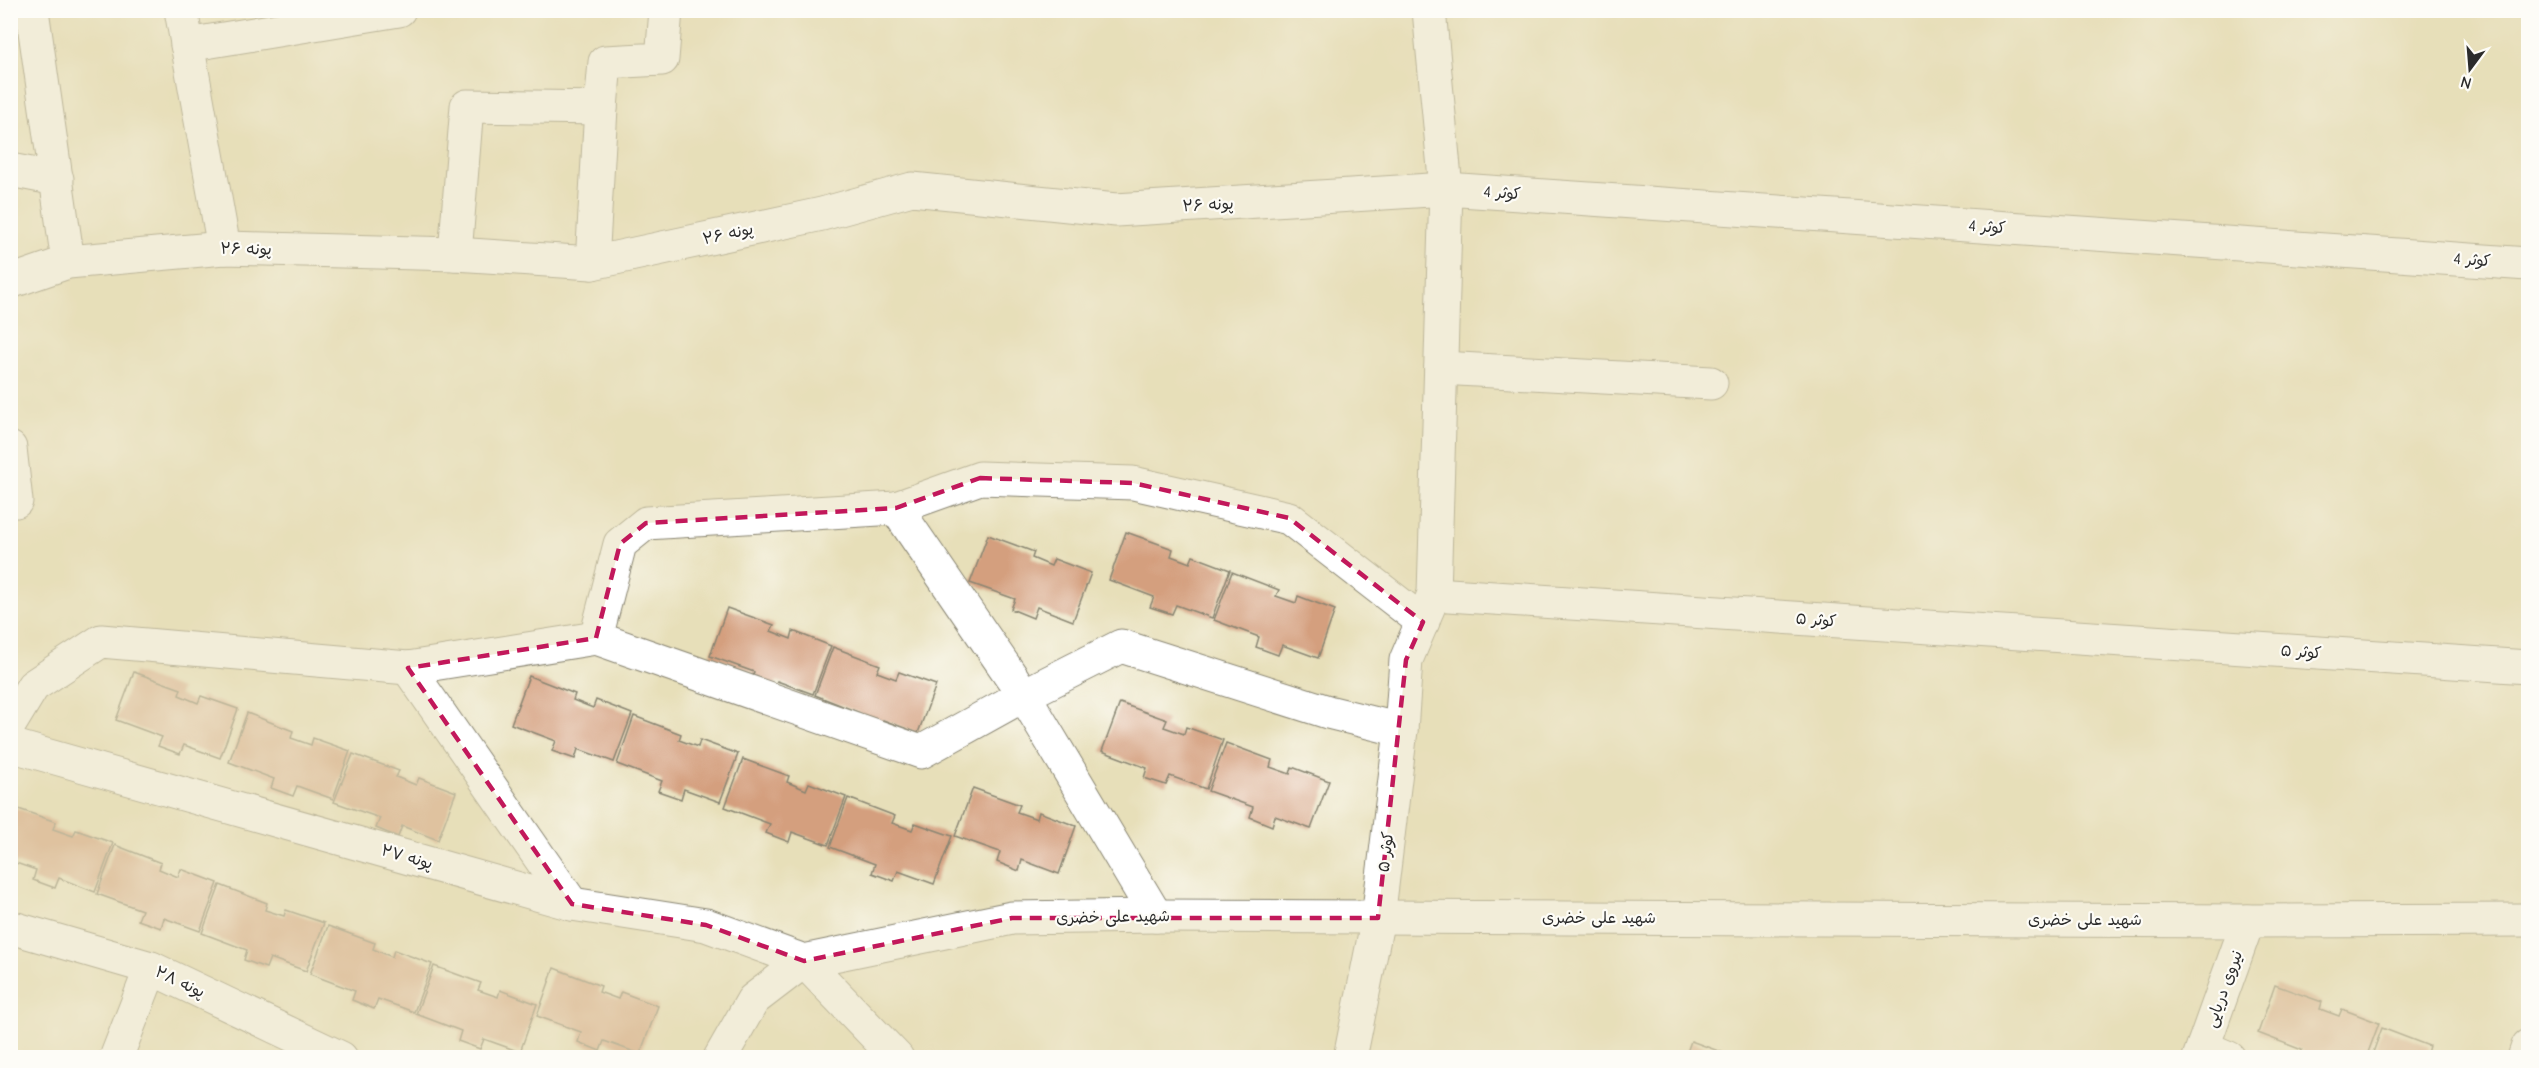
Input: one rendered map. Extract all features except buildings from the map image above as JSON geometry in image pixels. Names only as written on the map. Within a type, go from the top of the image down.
[{"type":"street","points":[[32,10],[68,262]]},
{"type":"street","points":[[181,10],[224,248]]},
{"type":"street","points":[[187,45],[399,10]]},
{"type":"street","points":[[591,263],[605,62],[662,59],[666,10]]},
{"type":"street","points":[[1429,10],[1446,189],[1441,368],[1429,608]]},
{"type":"street","points":[[455,254],[467,106],[601,108]]},
{"type":"street","points":[[10,170],[57,179]]},
{"type":"street","name":"پونه ۲۶","points":[[10,282],[68,262],[224,248],[455,254],[591,263],[822,214],[912,189],[1116,210],[1446,189]]},
{"type":"street","name":"کوثر 4","points":[[1446,189],[2529,264]]},
{"type":"street","points":[[1441,368],[1711,383]]},
{"type":"street","points":[[10,448],[16,501],[10,501]]},
{"type":"street","points":[[596,638],[620,544],[646,524],[896,508],[980,478],[1133,483],[1290,518],[1429,608]]},
{"type":"street","points":[[896,508],[1024,695],[1156,916]]},
{"type":"street","name":"کوثر ۵","points":[[1350,1058],[1378,918],[1401,730],[1406,660],[1429,608],[2529,667]]},
{"type":"street","points":[[10,724],[33,686],[101,641],[408,668],[596,638],[921,752],[1024,695],[1121,646],[1328,712],[1401,730]]},
{"type":"street","points":[[408,668],[572,904]]},
{"type":"street","name":"پونه ۲۷","points":[[10,745],[572,904],[706,925],[804,961]]},
{"type":"street","name":"شهید علی خضری","points":[[720,1058],[753,1000],[804,961],[1012,918],[1156,916],[2248,921],[2529,920]]},
{"type":"street","name":"نیروی دریایی","points":[[2211,1054],[2248,921]]},
{"type":"street","name":"پونه ۲۸","points":[[10,927],[152,968],[341,1058]]},
{"type":"street","points":[[804,961],[897,1058]]},
{"type":"street","points":[[116,1058],[152,968]]},
{"type":"street","points":[[2524,1058],[2529,1046]]},
{"type":"highlighted area","points":[[980,478],[1133,483],[1289,518],[1423,622],[1406,660],[1378,918],[1012,918],[804,961],[706,925],[572,904],[408,668],[596,638],[620,544],[646,523],[896,508]]}]
